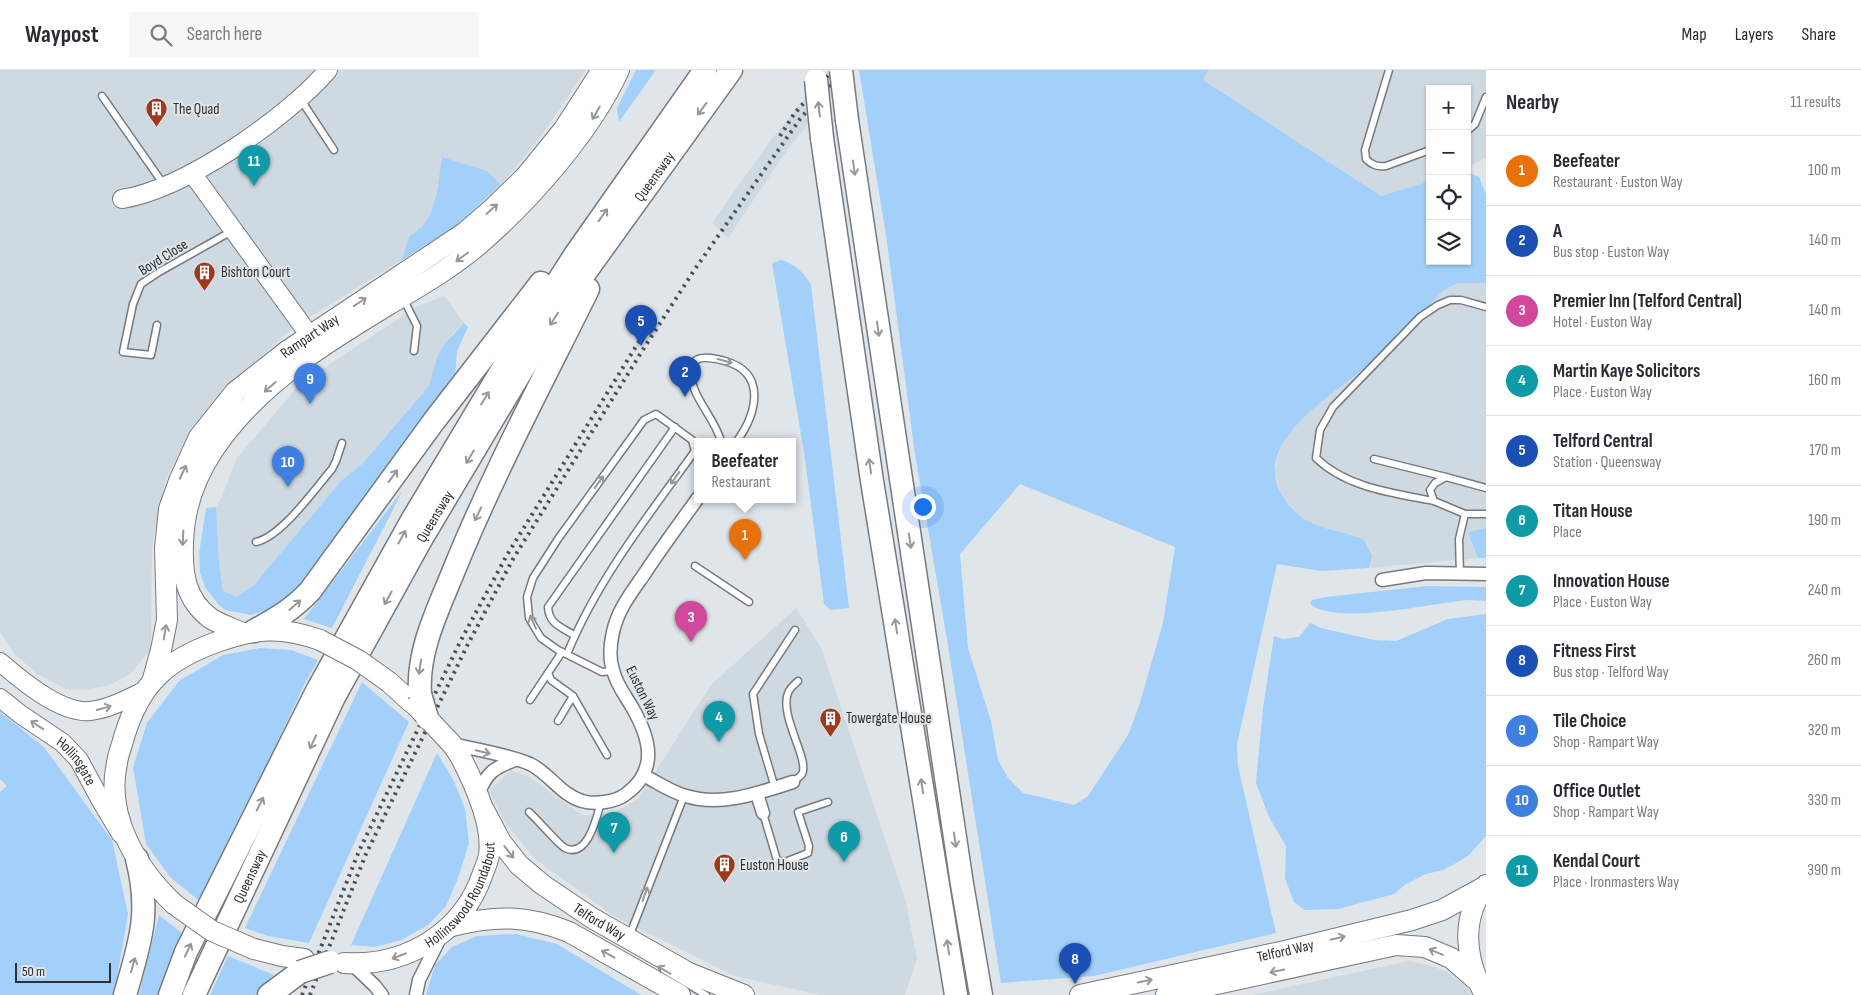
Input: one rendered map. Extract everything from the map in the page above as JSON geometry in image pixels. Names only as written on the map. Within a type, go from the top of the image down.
[{"type":"highway","name":"Queensway","points":[[170,995],[186,952],[318,688],[411,522],[511,355],[575,255],[705,70]]},
{"type":"highway","name":"Queensway","points":[[194,995],[334,697],[423,536],[522,370],[579,281],[731,70]]},
{"type":"highway","points":[[841,70],[960,874],[981,995]]},
{"type":"highway","points":[[815,75],[822,138],[872,481],[956,995]]},
{"type":"highway","points":[[420,705],[419,678],[423,652],[431,626],[473,525],[604,257],[612,235]]},
{"type":"highway","points":[[248,632],[282,616],[296,606],[310,591],[434,421],[548,274],[575,255]]},
{"type":"highway","points":[[125,995],[141,936],[144,916],[143,887],[133,852]]},
{"type":"highway","points":[[269,995],[302,966],[342,963]]},
{"type":"main road","name":"Rampart Way","points":[[149,685],[161,650],[167,620],[165,548],[169,509],[179,481],[199,438],[235,392],[310,336],[464,233],[493,208],[525,178],[564,129],[602,70]]},
{"type":"main road","name":"Rampart Way","points":[[248,632],[210,618],[194,602],[185,584],[182,562],[185,516],[197,478],[216,444],[250,404],[296,365],[450,266],[481,242],[532,192],[590,122],[619,70]]},
{"type":"main road","name":"Hollinswood Roundabout","points":[[302,966],[282,956],[254,949],[212,931],[174,904],[152,882],[133,852],[119,816],[115,792],[116,764],[126,729],[149,685],[174,661],[194,650],[248,632],[281,630],[305,634],[358,660],[389,682],[420,705],[450,742],[467,770],[481,802],[488,832],[489,856],[474,896],[447,930],[417,949],[394,958],[373,963],[342,963]]},
{"type":"main road","name":"Telford Way","points":[[481,802],[501,842],[519,865],[543,885],[628,944],[689,973],[744,995]]},
{"type":"main road","name":"Telford Way","points":[[1080,995],[1285,951],[1412,920],[1442,910],[1485,886]]},
{"type":"main road","points":[[1480,987],[1470,960],[1467,941],[1472,913],[1485,886]]},
{"type":"main road","name":"Telford Way","points":[[447,930],[489,918],[511,917],[533,920],[569,932],[680,995]]},
{"type":"main road","name":"Telford Way","points":[[1166,995],[1396,945],[1425,947],[1451,958],[1480,987]]},
{"type":"street","points":[[122,199],[136,197],[192,173],[254,134],[300,99],[328,70]]},
{"type":"street","points":[[192,173],[310,336]]},
{"type":"street","name":"Euston Way","points":[[644,775],[649,759],[648,740],[613,671],[610,655],[612,640],[621,609],[695,503]]},
{"type":"street","points":[[1382,580],[1426,574],[1486,574]]},
{"type":"street","points":[[0,662],[30,687],[67,707],[88,712],[107,708],[149,685]]},
{"type":"street","name":"Hollinsgate","points":[[0,698],[63,743],[80,760],[113,823],[133,852]]},
{"type":"street","points":[[450,742],[530,765],[567,793],[583,802],[601,802],[622,797],[636,787],[644,775],[684,796],[703,800],[740,798],[793,782]]},
{"type":"street","points":[[481,802],[485,778],[498,766],[514,760]]},
{"type":"street","points":[[757,794],[763,814]]},
{"type":"street","points":[[416,995],[418,980],[447,930]]},
{"type":"street","points":[[342,963],[376,986],[382,995]]},
{"type":"lane","points":[[1388,70],[1364,150],[1366,159],[1371,164],[1386,166],[1426,151]]},
{"type":"lane","points":[[102,96],[165,186]]},
{"type":"lane","points":[[1468,130],[1483,112],[1486,97]]},
{"type":"lane","points":[[300,99],[334,150]]},
{"type":"lane","name":"Boyd Close","points":[[157,325],[152,355],[123,352],[133,304],[141,284],[233,230]]},
{"type":"lane","points":[[402,297],[418,326],[414,351]]},
{"type":"lane","points":[[1486,307],[1461,300],[1450,300],[1438,305],[1420,317],[1333,407],[1320,430],[1316,458],[1328,470],[1348,480],[1389,492],[1434,501],[1465,514],[1486,514]]},
{"type":"lane","points":[[720,438],[693,388],[691,370],[693,363],[699,359],[714,358],[733,364],[746,373],[754,386],[755,404],[750,419],[739,438]]},
{"type":"lane","points":[[613,671],[602,672],[541,638],[529,618],[527,596],[533,578],[558,539],[644,420],[656,414],[692,440],[694,447]]},
{"type":"lane","points":[[574,636],[555,623],[549,615],[548,607],[676,427]]},
{"type":"lane","points":[[256,542],[264,540],[283,526],[332,469],[342,443]]},
{"type":"lane","points":[[530,700],[548,673],[565,653],[595,593],[628,543],[694,452]]},
{"type":"lane","points":[[1374,459],[1486,488]]},
{"type":"lane","points":[[1434,501],[1430,490],[1435,483],[1446,477]]},
{"type":"lane","points":[[1460,574],[1459,539],[1465,514]]},
{"type":"lane","points":[[695,566],[749,602]]},
{"type":"lane","points":[[775,788],[759,734],[753,694],[795,630]]},
{"type":"lane","points":[[548,673],[551,680],[573,696],[607,755]]},
{"type":"lane","points":[[793,782],[802,774],[804,764],[794,741],[786,703],[788,692],[798,681]]},
{"type":"lane","points":[[558,722],[573,696]]},
{"type":"lane","points":[[628,944],[684,796]]},
{"type":"lane","points":[[530,812],[565,848],[574,849],[581,846],[593,832],[601,802]]},
{"type":"lane","points":[[763,814],[777,860],[785,862],[808,853],[809,846],[798,812],[828,802]]},
{"type":"lane","points":[[658,967],[706,995]]},
{"type":"shaded area","points":[[0,70],[586,70],[539,139],[501,185],[458,225],[292,328],[235,381],[194,428],[165,481],[152,548],[151,649],[131,673],[110,685],[83,690],[66,689],[37,674],[15,654],[0,632]]},
{"type":"shaded area","points":[[636,70],[656,70],[619,122],[617,108]]},
{"type":"shaded area","points":[[829,70],[850,70],[783,156],[728,238],[712,223],[771,140]]},
{"type":"shaded area","points":[[859,70],[1208,70],[1203,80],[1381,196],[1426,182],[1426,265],[1471,265],[1471,174],[1479,177],[1486,194],[1486,283],[1458,283],[1444,290],[1381,355],[1312,410],[1294,428],[1281,448],[1275,469],[1280,490],[1297,513],[1304,519],[1321,527],[1356,536],[1364,540],[1372,556],[1369,568],[1321,571],[1277,564],[1237,744],[1238,766],[1276,933],[1094,976],[1001,983],[947,639],[915,454],[886,235]],"holes":[[[1020,484],[1175,547],[1163,623],[1139,706],[1128,735],[1088,796],[1074,805],[1023,793],[1008,778],[998,760],[991,721],[968,648],[960,554]]]},
{"type":"shaded area","points":[[1208,70],[1486,70],[1486,158],[1471,166],[1471,85],[1426,85],[1426,182],[1381,196],[1203,80]]},
{"type":"shaded area","points":[[442,157],[487,171],[500,184],[458,224],[402,260],[409,237],[422,227],[431,213],[437,193]]},
{"type":"shaded area","points":[[781,260],[799,270],[811,285],[849,608],[830,610],[824,604],[804,452],[772,263]]},
{"type":"shaded area","points":[[1458,283],[1486,283],[1486,528],[1469,532],[1478,558],[1369,568],[1372,556],[1364,540],[1357,536],[1314,525],[1298,514],[1280,493],[1275,472],[1279,452],[1287,436],[1306,413],[1372,362],[1444,290]]},
{"type":"shaded area","points":[[445,296],[464,323],[454,332],[436,360],[429,386],[363,463],[341,481],[253,586],[235,598],[223,591],[219,562],[216,507],[237,458],[300,384],[418,306]]},
{"type":"shaded area","points":[[464,323],[468,327],[457,351],[455,377],[288,604],[251,615],[225,610],[205,587],[200,573],[199,554],[206,508],[216,507],[219,562],[223,591],[236,597],[253,586],[341,481],[363,463],[429,386],[436,360],[443,346]]},
{"type":"shaded area","points":[[403,490],[332,628],[304,619]]},
{"type":"shaded area","points":[[1486,528],[1486,558],[1478,558],[1468,532]]},
{"type":"shaded area","points":[[1428,586],[1486,587],[1486,601],[1467,600],[1362,613],[1341,613],[1323,610],[1310,604],[1312,600],[1325,597]]},
{"type":"shaded area","points":[[796,608],[821,647],[906,902],[917,959],[905,995],[821,995],[735,976],[614,916],[535,859],[505,823],[489,791],[511,770],[529,777],[582,815],[612,814],[638,799],[711,685]]},
{"type":"shaded area","points":[[1486,614],[1486,836],[1469,855],[1458,862],[1443,870],[1426,874],[1406,884],[1394,894],[1338,909],[1305,910],[1294,902],[1285,878],[1286,846],[1269,817],[1256,783],[1263,708],[1274,636],[1283,639],[1299,637],[1310,623],[1321,628],[1374,640],[1396,641],[1448,619]]},
{"type":"shaded area","points":[[260,648],[291,650],[318,660],[305,683],[202,903],[171,878],[146,844],[133,767],[147,723],[179,681],[223,655]]},
{"type":"shaded area","points":[[362,682],[409,722],[309,943],[268,936],[245,928]]},
{"type":"shaded area","points":[[0,712],[44,747],[112,840],[128,914],[114,995],[0,995],[0,792],[7,786],[0,779]]},
{"type":"shaded area","points":[[437,753],[454,781],[465,809],[469,843],[458,878],[446,906],[428,925],[401,940],[375,947],[351,945]]},
{"type":"shaded area","points":[[159,915],[183,934],[157,995],[139,995]]},
{"type":"shaded area","points":[[516,934],[557,944],[641,995],[426,995],[435,965],[452,947],[477,936]]},
{"type":"shaded area","points":[[228,956],[274,975],[255,995],[210,995]]},
{"type":"shaded area","points":[[1409,961],[1445,971],[1460,981],[1469,990],[1471,995],[1251,995]]},
{"type":"railway","points":[[780,136],[794,114],[833,70]]},
{"type":"railway","points":[[310,995],[366,854],[467,646],[513,559],[695,269],[800,119],[843,70]]},
{"type":"railway","points":[[302,995],[359,851],[460,642],[507,555],[653,319]]},
{"type":"place","name":"The Quad","points":[[157,128]]},
{"type":"place","name":"Kendal Court","points":[[254,186]]},
{"type":"place","name":"Bishton Court","points":[[205,291]]},
{"type":"place","name":"Telford Central","points":[[641,346]]},
{"type":"place","name":"A","points":[[685,397]]},
{"type":"place","name":"Tile Choice","points":[[310,404]]},
{"type":"place","name":"Office Outlet","points":[[288,487]]},
{"type":"place","name":"Beefeater","points":[[745,560]]},
{"type":"place","name":"Premier Inn (Telford Central)","points":[[691,642]]},
{"type":"place","name":"Towergate House","points":[[830,737]]},
{"type":"place","name":"Martin Kaye Solicitors","points":[[719,742]]},
{"type":"place","name":"Innovation House","points":[[614,853]]},
{"type":"place","name":"Titan House","points":[[844,862]]},
{"type":"place","name":"Euston House","points":[[724,884]]},
{"type":"place","name":"Fitness First","points":[[1075,984]]}]
